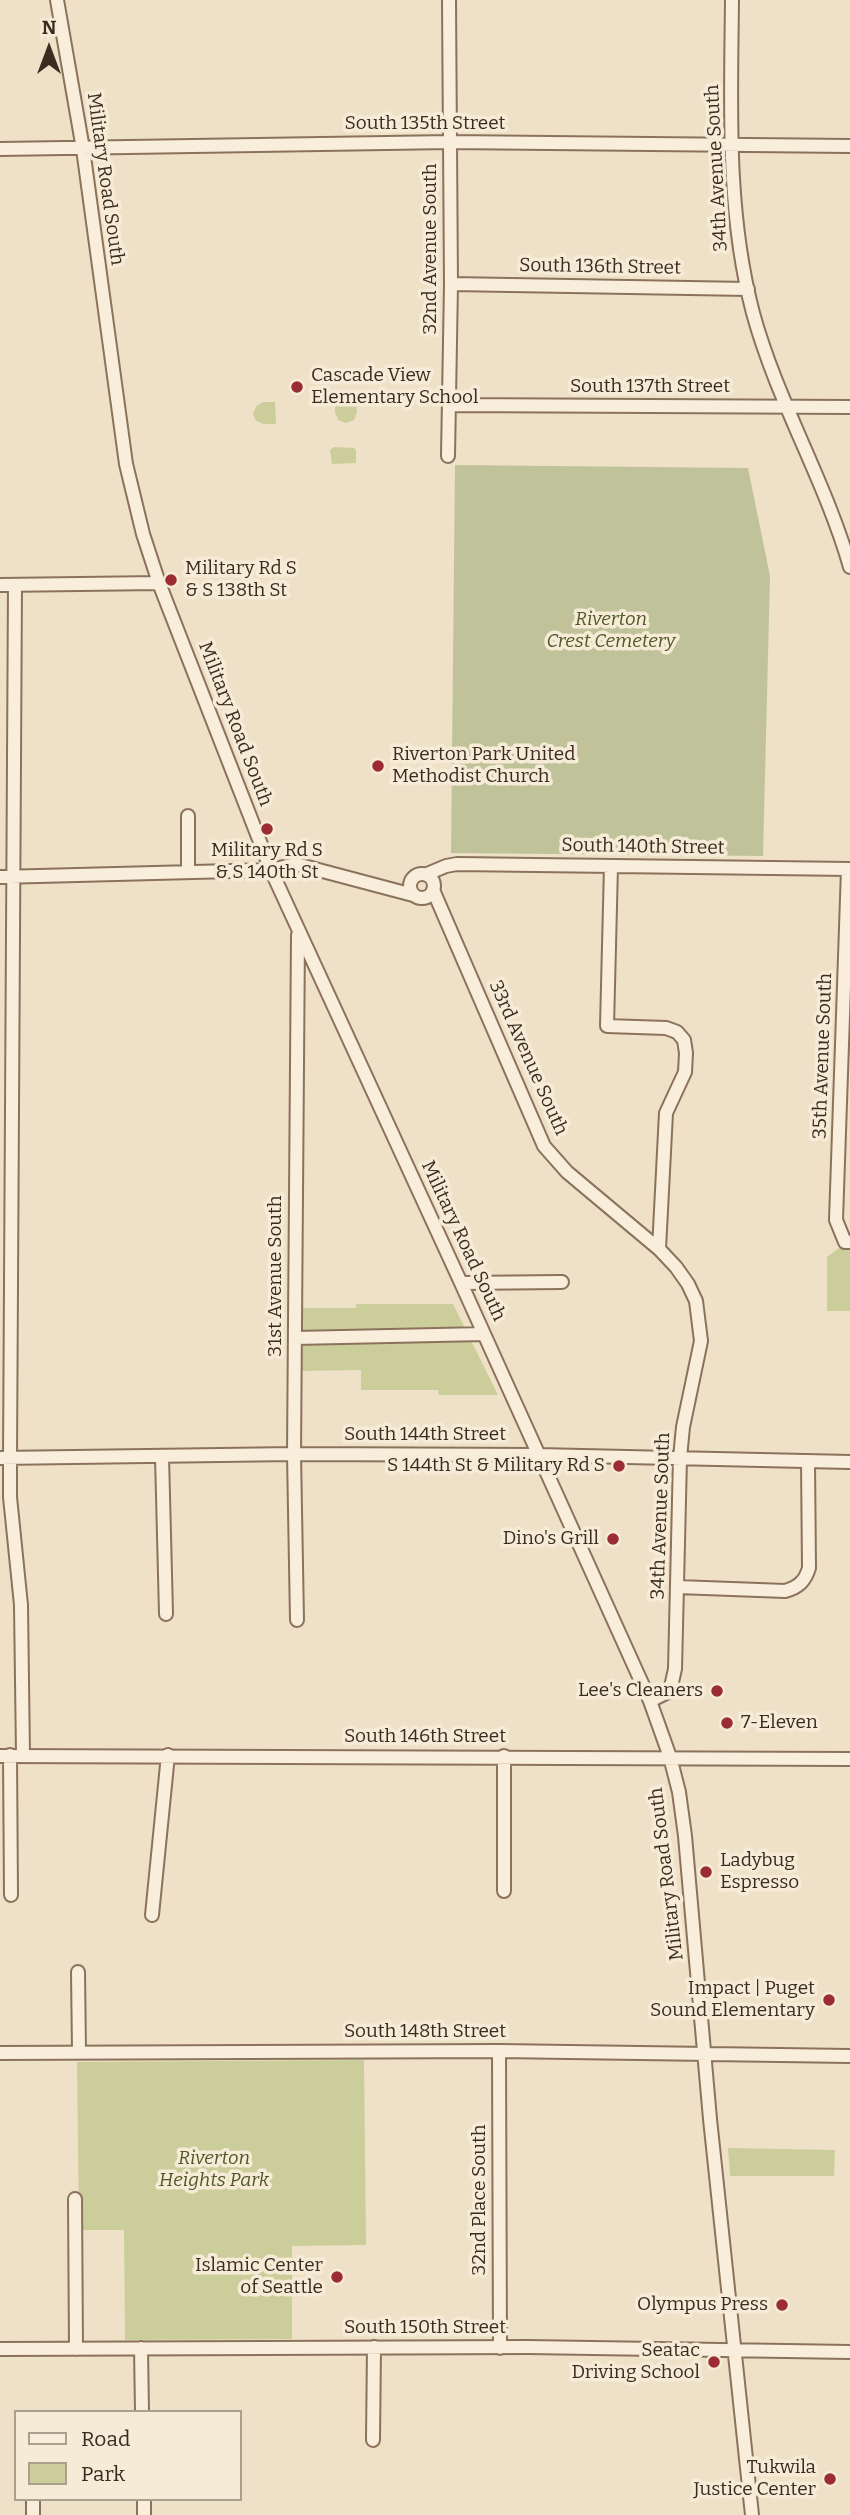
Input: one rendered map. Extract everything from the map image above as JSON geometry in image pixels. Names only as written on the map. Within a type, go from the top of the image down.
[{"type":"street","name":"Military Road South","points":[[57,0],[83,149],[126,464],[143,534],[159,583],[271,870],[650,1702],[670,1757],[679,1793],[685,1836],[752,2515]]},
{"type":"street","name":"32nd Avenue South","points":[[448,456],[451,284],[449,0]]},
{"type":"street","name":"34th Avenue South","points":[[732,0],[731,145],[735,221],[748,289],[761,337],[787,407],[838,524],[850,567]]},
{"type":"street","name":"South 135th Street","points":[[0,149],[450,142],[850,146]]},
{"type":"street","name":"South 136th Street","points":[[451,284],[748,289]]},
{"type":"street","name":"South 137th Street","points":[[450,405],[850,407]]},
{"type":"street","points":[[0,585],[159,583]]},
{"type":"street","points":[[11,1895],[11,1755],[21,1605],[5,1457],[6,1166],[15,877],[15,585]]},
{"type":"street","points":[[188,816],[188,872]]},
{"type":"street","points":[[0,877],[271,870],[296,864],[383,885],[396,892],[415,892],[429,896],[432,879],[415,875],[415,892]]},
{"type":"street","name":"South 140th Street","points":[[432,879],[446,866],[457,864],[849,869]]},
{"type":"street","points":[[611,866],[607,1026],[666,1028],[677,1032],[684,1040],[686,1054],[685,1072],[666,1113],[659,1249]]},
{"type":"street","name":"35th Avenue South","points":[[847,1242],[836,1220],[849,869]]},
{"type":"street","name":"33rd Avenue South","points":[[432,879],[544,1146],[567,1172],[659,1249]]},
{"type":"street","name":"33rd Avenue South","points":[[415,892],[448,922]]},
{"type":"street","name":"31st Avenue South","points":[[297,1620],[294,1454],[298,931]]},
{"type":"street","name":"34th Avenue South","points":[[650,1702],[670,1691],[672,1683],[678,1587],[680,1458],[683,1427],[699,1354],[696,1301],[676,1267],[659,1249]]},
{"type":"street","points":[[461,1283],[562,1282]]},
{"type":"street","points":[[295,1338],[484,1334]]},
{"type":"street","name":"South 144th Street","points":[[5,1457],[538,1455],[850,1462]]},
{"type":"street","points":[[162,1456],[166,1614]]},
{"type":"street","points":[[678,1587],[785,1591],[800,1584],[809,1568],[808,1461]]},
{"type":"street","name":"South 146th Street","points":[[11,1755],[850,1759]]},
{"type":"street","points":[[152,1915],[168,1755]]},
{"type":"street","points":[[504,1756],[504,1891]]},
{"type":"street","points":[[78,1972],[79,2052]]},
{"type":"street","name":"South 148th Street","points":[[0,2053],[499,2051],[850,2056]]},
{"type":"street","name":"32nd Place South","points":[[499,2051],[500,2348]]},
{"type":"street","points":[[75,2199],[76,2349]]},
{"type":"street","points":[[373,2440],[374,2347]]},
{"type":"street","name":"South 150th Street","points":[[0,2349],[374,2347],[850,2351]]},
{"type":"street","points":[[141,2348],[142,2410]]},
{"type":"green space","points":[[335,396],[356,398],[357,412],[354,420],[346,423],[338,420]]},
{"type":"green space","points":[[263,402],[275,402],[276,424],[256,421],[253,414],[256,406]]},
{"type":"green space","points":[[334,447],[354,448],[356,463],[332,464],[330,450]]},
{"type":"green space","name":"Riverton Crest Cemetery","points":[[455,465],[748,468],[770,576],[763,856],[451,853]]},
{"type":"green space","points":[[839,1248],[850,1248],[850,1311],[827,1311],[827,1257]]},
{"type":"green space","points":[[356,1304],[453,1304],[498,1395],[439,1395],[438,1390],[361,1390],[361,1370],[301,1371],[301,1308],[356,1308]]},
{"type":"green space","name":"Riverton Heights Park","points":[[364,2060],[366,2245],[292,2246],[292,2339],[125,2340],[124,2230],[79,2230],[77,2062]]},
{"type":"green space","points":[[728,2148],[835,2150],[834,2176],[730,2176]]},
{"type":"place","name":"Cascade View Elementary School","points":[[297,387]]},
{"type":"place","name":"Military Rd S & S 138th St","points":[[171,580]]},
{"type":"place","name":"Riverton Park United Methodist Church","points":[[378,766]]},
{"type":"place","name":"Military Rd S & S 140th St","points":[[267,829]]},
{"type":"place","name":"S 144th St & Military Rd S","points":[[619,1466]]},
{"type":"place","name":"Dino's Grill","points":[[613,1539]]},
{"type":"place","name":"Lee's Cleaners","points":[[717,1691]]},
{"type":"place","name":"7-Eleven","points":[[727,1723]]},
{"type":"place","name":"Ladybug Espresso","points":[[706,1872]]},
{"type":"place","name":"Impact | Puget Sound Elementary","points":[[829,2000]]},
{"type":"place","name":"Islamic Center of Seattle","points":[[337,2277]]},
{"type":"place","name":"Olympus Press","points":[[782,2305]]},
{"type":"place","name":"Seatac Driving School","points":[[714,2362]]},
{"type":"place","name":"Tukwila Justice Center","points":[[830,2479]]}]
